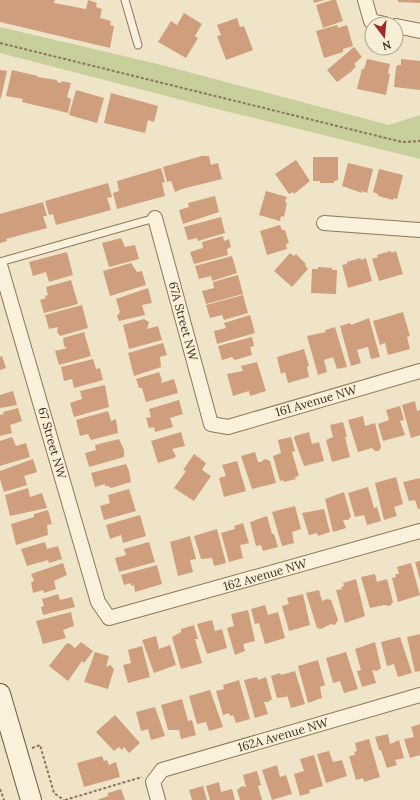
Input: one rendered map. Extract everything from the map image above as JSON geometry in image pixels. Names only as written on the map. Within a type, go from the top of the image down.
[{"type":"main road","points":[[0,694],[31,800]]},
{"type":"street","points":[[365,0],[374,16]]},
{"type":"street","points":[[404,28],[420,31]]},
{"type":"street","name":"67A Street NW","points":[[154,218],[211,424]]},
{"type":"street","points":[[324,223],[420,230]]},
{"type":"street","name":"67 Street NW","points":[[0,266],[98,602],[109,618]]},
{"type":"street","name":"161 Avenue NW","points":[[211,424],[228,427],[420,371]]},
{"type":"street","name":"162 Avenue NW","points":[[109,618],[420,531]]},
{"type":"street","name":"162A Avenue NW","points":[[153,782],[162,770],[420,695]]},
{"type":"street","points":[[153,782],[158,800]]},
{"type":"lane","points":[[125,0],[138,45]]},
{"type":"lane","points":[[0,262],[154,218]]},
{"type":"path","points":[[0,43],[402,142],[420,141]]},
{"type":"path","points":[[17,752],[40,745],[54,793],[64,800],[141,776],[153,782]]},
{"type":"path","points":[[0,789],[4,800]]},
{"type":"green space","points":[[0,27],[158,64],[389,125],[420,115],[420,159],[205,106],[0,53]]},
{"type":"building","points":[[0,0],[55,0],[54,3],[86,9],[88,0],[97,3],[96,7],[102,9],[100,18],[111,21],[110,25],[114,26],[110,48],[0,22]]},
{"type":"building","points":[[313,0],[324,0],[314,3]]},
{"type":"building","points":[[336,0],[343,21],[323,28],[316,5]]},
{"type":"building","points":[[398,0],[420,0],[420,3],[398,2]]},
{"type":"building","points":[[184,13],[202,24],[195,36],[198,38],[186,58],[158,42],[171,21],[177,25]]},
{"type":"building","points":[[237,18],[240,27],[244,26],[253,50],[226,60],[217,36],[221,35],[217,25]]},
{"type":"building","points":[[337,25],[338,28],[347,25],[353,46],[343,49],[343,52],[324,58],[316,31]]},
{"type":"building","points":[[354,47],[362,57],[354,64],[356,66],[352,71],[337,82],[327,70]]},
{"type":"building","points":[[367,59],[390,64],[388,73],[390,74],[386,95],[357,89],[362,69],[364,69]]},
{"type":"building","points":[[401,59],[420,61],[420,90],[394,87],[396,67],[401,65]]},
{"type":"building","points":[[0,70],[7,71],[1,98],[0,98]]},
{"type":"building","points":[[12,70],[38,76],[37,77],[57,80],[57,82],[61,83],[62,81],[71,83],[67,97],[71,99],[68,113],[22,102],[23,99],[6,96]]},
{"type":"building","points":[[76,90],[104,98],[97,123],[69,115]]},
{"type":"building","points":[[111,93],[158,106],[154,122],[148,120],[145,133],[104,123]]},
{"type":"building","points":[[202,156],[209,156],[211,165],[218,163],[222,179],[175,192],[171,181],[167,182],[163,167]]},
{"type":"building","points":[[313,157],[338,157],[338,180],[334,181],[334,183],[320,183],[320,181],[313,181]]},
{"type":"building","points":[[296,160],[310,181],[294,194],[293,192],[289,194],[275,174]]},
{"type":"building","points":[[348,163],[373,169],[367,193],[362,191],[362,193],[342,186]]},
{"type":"building","points":[[161,168],[165,182],[162,183],[165,196],[117,209],[113,193],[119,191],[117,181]]},
{"type":"building","points":[[379,169],[403,175],[397,199],[393,198],[393,200],[378,196],[378,194],[373,192]]},
{"type":"building","points":[[108,183],[112,197],[107,198],[111,210],[56,225],[53,214],[49,215],[45,201]]},
{"type":"building","points":[[266,191],[287,197],[285,202],[287,203],[284,217],[281,216],[280,221],[259,215]]},
{"type":"building","points":[[215,196],[219,212],[183,224],[179,210],[189,207],[188,203]]},
{"type":"building","points":[[43,202],[47,216],[43,216],[47,228],[6,239],[7,241],[0,243],[0,214]]},
{"type":"building","points":[[221,217],[225,233],[198,241],[197,238],[188,240],[184,227]]},
{"type":"building","points":[[280,225],[282,230],[285,230],[289,243],[286,244],[287,249],[267,255],[260,231]]},
{"type":"building","points":[[223,236],[224,241],[229,239],[231,247],[227,249],[228,255],[194,264],[190,252],[203,248],[202,242]]},
{"type":"building","points":[[121,238],[125,247],[135,245],[139,259],[109,267],[102,243]]},
{"type":"building","points":[[391,251],[391,253],[396,251],[403,274],[379,281],[372,259],[378,257],[377,255]]},
{"type":"building","points":[[67,252],[73,275],[49,282],[46,272],[33,276],[29,262]]},
{"type":"building","points":[[290,253],[294,256],[296,254],[306,264],[305,265],[308,269],[292,287],[274,271]]},
{"type":"building","points":[[232,256],[237,273],[212,281],[211,276],[199,279],[195,266]]},
{"type":"building","points":[[360,258],[361,260],[366,258],[372,281],[348,288],[342,265]]},
{"type":"building","points":[[131,263],[137,272],[142,271],[146,285],[110,296],[103,271]]},
{"type":"building","points":[[318,267],[337,270],[336,294],[311,293],[312,269],[318,269]]},
{"type":"building","points":[[238,275],[243,294],[206,304],[202,291],[214,288],[213,282]]},
{"type":"building","points":[[71,280],[78,304],[44,313],[40,300],[46,298],[45,296],[48,295],[46,287]]},
{"type":"building","points":[[148,288],[152,303],[142,305],[145,315],[119,321],[117,316],[120,312],[116,299]]},
{"type":"building","points":[[243,295],[248,313],[224,320],[222,315],[210,318],[206,305]]},
{"type":"building","points":[[82,305],[88,328],[60,336],[57,332],[58,327],[49,329],[45,315]]},
{"type":"building","points":[[403,312],[410,336],[407,337],[410,349],[388,355],[385,343],[380,345],[373,321]]},
{"type":"building","points":[[250,315],[255,333],[217,344],[214,331],[226,328],[224,323]]},
{"type":"building","points":[[369,318],[380,357],[371,359],[368,347],[357,350],[361,363],[351,366],[340,326],[350,323],[351,325]]},
{"type":"building","points":[[144,319],[149,322],[147,329],[158,326],[162,340],[129,349],[123,325]]},
{"type":"building","points":[[335,327],[347,367],[337,369],[333,357],[324,360],[327,372],[318,375],[307,336],[326,332],[325,330]]},
{"type":"building","points":[[84,332],[91,356],[59,365],[55,351],[67,348],[64,346],[63,338]]},
{"type":"building","points":[[252,337],[254,346],[250,347],[252,355],[235,360],[232,357],[222,360],[218,346]]},
{"type":"building","points":[[163,343],[167,355],[160,357],[161,367],[134,376],[128,353]]},
{"type":"building","points":[[304,349],[309,366],[307,367],[309,377],[288,383],[285,372],[281,374],[277,357]]},
{"type":"building","points":[[2,356],[6,368],[0,370],[0,357]]},
{"type":"building","points":[[93,359],[96,369],[100,368],[103,380],[74,388],[72,379],[64,381],[61,367]]},
{"type":"building","points":[[257,362],[266,391],[250,396],[249,391],[233,396],[227,374],[243,371],[241,366]]},
{"type":"building","points":[[159,372],[162,380],[161,383],[174,379],[178,393],[146,402],[142,388],[139,388],[136,379]]},
{"type":"building","points":[[105,385],[109,407],[74,417],[70,403],[82,399],[80,391]]},
{"type":"building","points":[[13,391],[17,405],[0,408],[0,395]]},
{"type":"building","points":[[179,400],[183,414],[170,418],[173,427],[155,432],[154,427],[149,428],[146,418],[151,417],[149,409]]},
{"type":"building","points":[[415,401],[417,411],[420,410],[420,435],[411,438],[402,405]]},
{"type":"building","points":[[400,406],[404,420],[400,421],[405,435],[383,441],[378,424],[389,420],[386,410]]},
{"type":"building","points":[[18,408],[22,421],[10,425],[12,433],[0,436],[0,415],[4,414],[3,412]]},
{"type":"building","points":[[108,411],[111,421],[116,419],[118,433],[91,440],[88,434],[80,436],[76,420]]},
{"type":"building","points":[[363,416],[365,426],[375,423],[381,447],[379,451],[375,451],[372,448],[358,452],[348,420]]},
{"type":"building","points":[[343,422],[350,457],[332,462],[326,440],[333,437],[330,425]]},
{"type":"building","points":[[181,432],[185,446],[172,449],[176,456],[174,458],[158,463],[151,441]]},
{"type":"building","points":[[309,432],[312,444],[319,442],[324,461],[304,466],[294,438],[295,436]]},
{"type":"building","points":[[12,437],[16,446],[26,443],[30,457],[0,466],[0,441]]},
{"type":"building","points":[[291,437],[295,451],[292,452],[299,476],[295,477],[296,479],[284,482],[283,480],[280,481],[273,456],[281,453],[278,440]]},
{"type":"building","points":[[119,439],[124,450],[124,457],[89,467],[85,453],[96,450],[95,445]]},
{"type":"building","points":[[255,452],[258,462],[265,459],[270,461],[276,483],[252,489],[241,456]]},
{"type":"building","points":[[194,454],[206,463],[202,470],[211,476],[194,501],[174,488],[186,471],[183,470]]},
{"type":"building","points":[[33,459],[37,472],[24,476],[27,485],[4,492],[0,479],[0,471]]},
{"type":"building","points":[[237,461],[246,491],[224,497],[219,478],[226,476],[222,465]]},
{"type":"building","points":[[126,464],[131,482],[111,488],[105,486],[105,484],[95,487],[91,473]]},
{"type":"building","points":[[396,477],[403,504],[394,507],[397,516],[384,520],[375,483]]},
{"type":"building","points":[[420,478],[420,509],[418,509],[415,500],[409,501],[403,482]]},
{"type":"building","points":[[368,487],[374,508],[377,507],[381,521],[367,525],[364,515],[355,517],[348,493]]},
{"type":"building","points":[[28,488],[30,497],[42,493],[47,508],[10,516],[5,495]]},
{"type":"building","points":[[129,489],[136,511],[104,520],[100,506],[110,503],[108,495]]},
{"type":"building","points":[[344,492],[351,517],[348,520],[343,520],[346,528],[333,532],[325,499]]},
{"type":"building","points":[[295,506],[301,529],[292,532],[294,543],[282,546],[272,512]]},
{"type":"building","points":[[324,509],[330,532],[318,536],[317,533],[309,535],[302,513]]},
{"type":"building","points":[[48,510],[52,524],[47,525],[48,535],[16,545],[11,524],[34,517],[34,514]]},
{"type":"building","points":[[140,515],[146,536],[123,543],[121,535],[110,539],[106,525]]},
{"type":"building","points":[[267,516],[272,534],[274,534],[278,547],[263,551],[261,545],[256,546],[250,522]]},
{"type":"building","points":[[243,523],[249,543],[240,545],[243,558],[229,562],[221,533],[235,529],[234,526]]},
{"type":"building","points":[[217,529],[226,563],[214,566],[212,558],[201,559],[194,536]]},
{"type":"building","points":[[190,536],[196,559],[190,560],[193,572],[178,576],[170,542]]},
{"type":"building","points":[[45,542],[47,549],[58,546],[62,559],[49,563],[48,560],[27,566],[21,549]]},
{"type":"building","points":[[149,542],[155,562],[119,572],[115,558],[126,555],[124,549]]},
{"type":"building","points":[[420,561],[420,580],[415,562]]},
{"type":"building","points":[[63,563],[67,575],[54,581],[56,589],[44,593],[43,590],[33,593],[31,582],[34,581],[31,574]]},
{"type":"building","points":[[411,563],[420,595],[398,602],[392,578],[396,577],[395,574],[399,574],[397,567]]},
{"type":"building","points":[[157,565],[162,584],[135,592],[134,585],[131,586],[131,583],[124,585],[121,575]]},
{"type":"building","points":[[375,574],[377,582],[387,579],[393,602],[390,606],[384,605],[370,608],[361,577]]},
{"type":"building","points":[[356,579],[365,616],[345,623],[336,590],[342,589],[341,587],[344,586],[343,583]]},
{"type":"building","points":[[319,590],[322,601],[327,599],[331,600],[338,620],[335,625],[331,624],[321,629],[317,628],[306,593]]},
{"type":"building","points":[[58,594],[60,600],[72,597],[75,607],[43,615],[41,607],[44,606],[42,599]]},
{"type":"building","points":[[303,594],[310,625],[289,631],[282,606],[289,604],[287,598]]},
{"type":"building","points":[[265,605],[268,615],[278,612],[285,638],[265,644],[259,623],[255,624],[251,609]]},
{"type":"building","points":[[248,610],[255,641],[243,644],[245,651],[235,655],[227,628],[234,626],[231,614]]},
{"type":"building","points":[[71,612],[74,626],[63,630],[66,638],[43,644],[36,621]]},
{"type":"building","points":[[212,620],[215,631],[222,629],[227,648],[207,654],[197,624]]},
{"type":"building","points":[[194,625],[198,639],[195,639],[202,663],[181,669],[172,637],[181,632],[181,629]]},
{"type":"building","points":[[420,634],[420,671],[415,672],[407,637]]},
{"type":"building","points":[[156,636],[159,649],[170,645],[176,665],[154,673],[142,640]]},
{"type":"building","points":[[400,637],[412,673],[398,677],[394,664],[387,666],[381,642]]},
{"type":"building","points":[[81,642],[93,651],[84,663],[82,661],[68,681],[49,666],[66,644],[69,643],[75,648]]},
{"type":"building","points":[[375,642],[381,668],[377,671],[372,670],[376,683],[362,687],[357,671],[361,670],[355,649]]},
{"type":"building","points":[[142,646],[150,677],[128,683],[123,665],[131,663],[128,650]]},
{"type":"building","points":[[95,652],[109,656],[106,667],[110,665],[114,669],[108,689],[84,682]]},
{"type":"building","points":[[346,652],[358,689],[344,693],[340,681],[333,683],[326,658]]},
{"type":"building","points":[[318,660],[325,685],[320,687],[322,698],[308,703],[298,666]]},
{"type":"building","points":[[295,671],[305,704],[291,708],[287,695],[286,697],[277,698],[271,676]]},
{"type":"building","points":[[257,677],[258,680],[266,677],[272,699],[268,702],[264,702],[268,714],[255,718],[244,680]]},
{"type":"building","points":[[239,680],[250,719],[236,723],[233,715],[230,716],[229,713],[223,715],[216,691],[224,689],[223,685]]},
{"type":"building","points":[[210,690],[223,727],[209,731],[206,722],[197,724],[189,696]]},
{"type":"building","points":[[182,699],[188,721],[192,720],[196,735],[181,739],[179,730],[168,730],[161,705]]},
{"type":"building","points":[[155,707],[165,736],[151,740],[148,729],[141,731],[136,712]]},
{"type":"building","points":[[115,715],[140,743],[129,753],[124,747],[122,750],[119,747],[114,751],[96,732]]},
{"type":"building","points":[[420,724],[420,755],[410,758],[404,739],[414,737],[411,727]]},
{"type":"building","points":[[388,734],[390,744],[399,740],[404,758],[395,760],[397,765],[387,768],[375,737]]},
{"type":"building","points":[[369,739],[380,777],[364,782],[363,778],[356,780],[349,756],[355,755],[354,752],[357,751],[355,743]]},
{"type":"building","points":[[329,751],[333,762],[342,760],[347,776],[326,783],[317,754]]},
{"type":"building","points":[[314,755],[323,786],[309,790],[310,793],[300,796],[294,774],[304,771],[300,759]]},
{"type":"building","points":[[102,756],[104,761],[107,760],[109,765],[116,762],[120,777],[84,787],[77,763]]},
{"type":"building","points":[[277,765],[280,777],[286,775],[292,794],[272,800],[262,770]]},
{"type":"building","points":[[257,771],[261,785],[258,786],[262,800],[240,800],[237,790],[242,786],[246,787],[243,775]]},
{"type":"building","points":[[219,782],[221,792],[232,789],[235,800],[210,800],[206,786]]},
{"type":"building","points":[[203,786],[207,800],[192,800],[189,790]]},
{"type":"building","points":[[121,789],[125,800],[97,800],[108,796],[108,793]]}]
